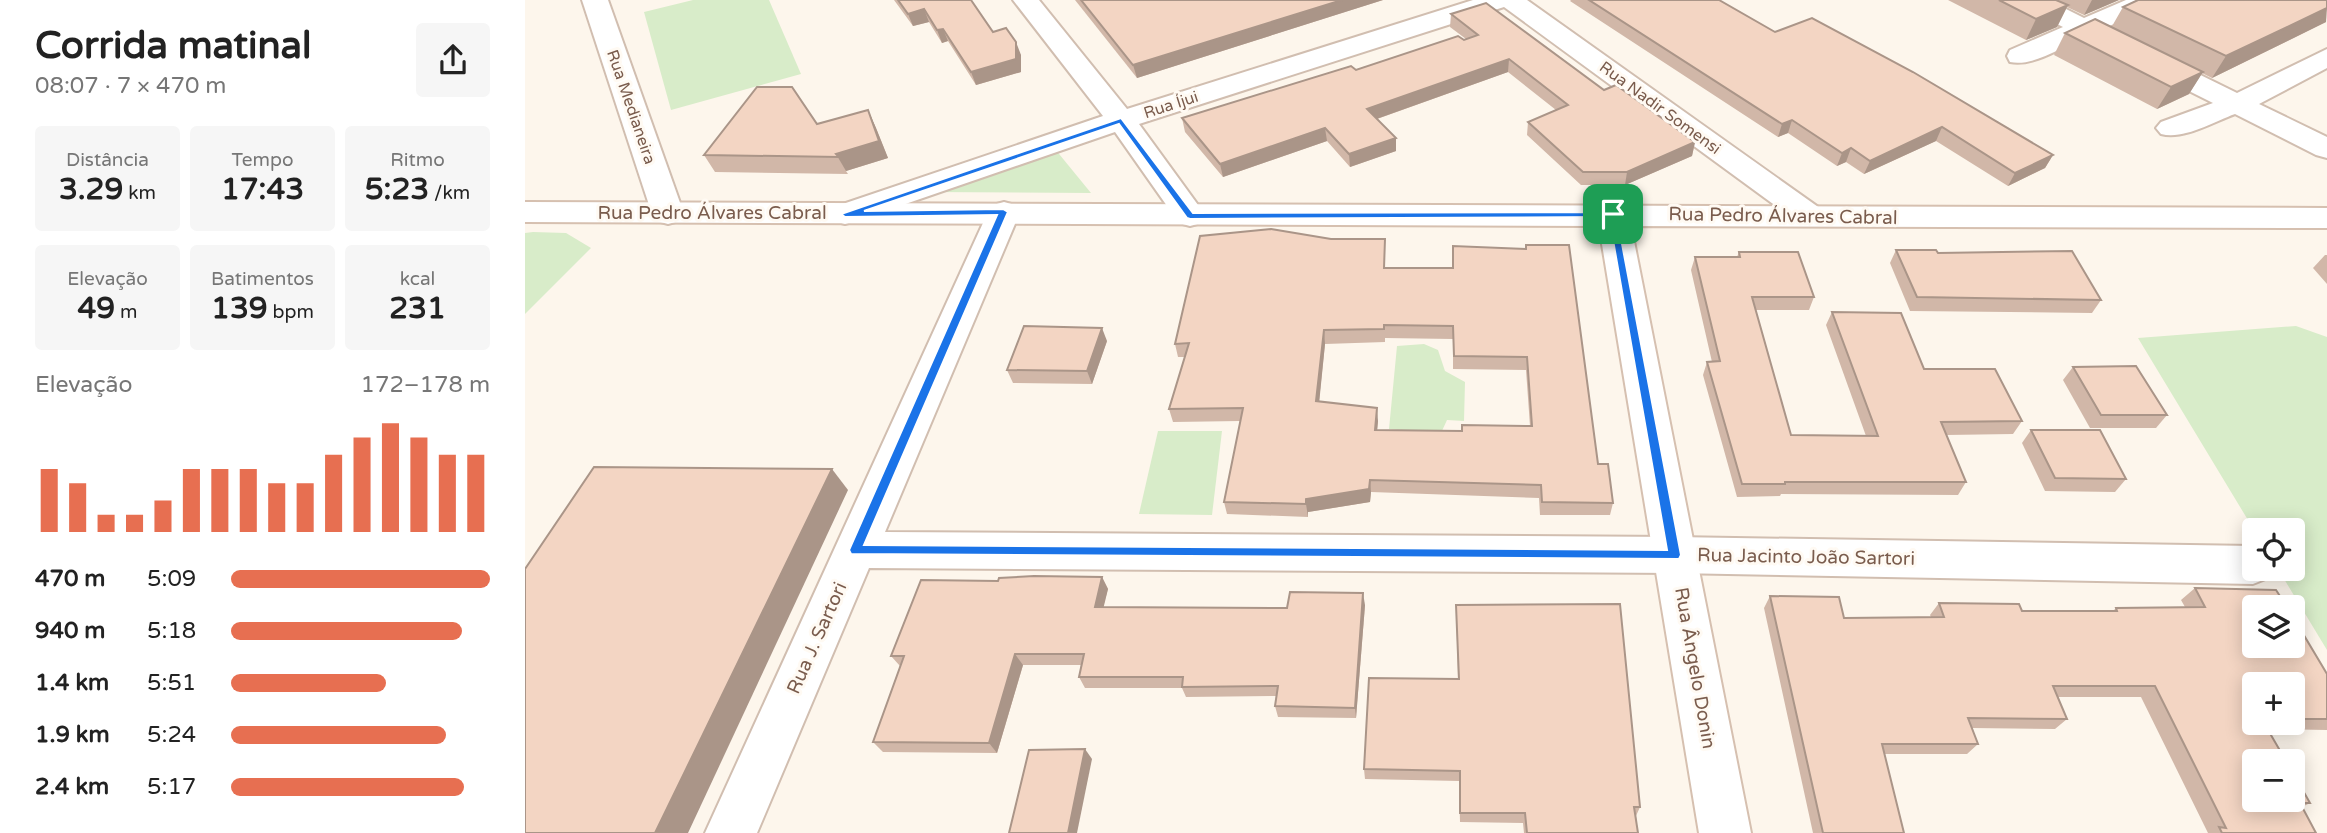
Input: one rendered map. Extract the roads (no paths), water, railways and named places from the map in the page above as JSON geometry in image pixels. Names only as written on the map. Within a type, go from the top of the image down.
[{"type":"street","name":"Rua Medianeira","points":[[595,0],[668,214]]},
{"type":"street","points":[[1026,0],[1121,120],[1190,216]]},
{"type":"street","name":"Rua Íjui","points":[[845,214],[1121,120],[1499,0]]},
{"type":"street","name":"Rua Nadir Somensi","points":[[1511,0],[1810,216]]},
{"type":"street","points":[[2028,0],[2327,149]]},
{"type":"street","points":[[2020,56],[2147,0]]},
{"type":"street","points":[[2171,128],[2239,103],[2327,57]]},
{"type":"street","name":"Rua Pedro Álvares Cabral","points":[[525,212],[2327,218]]},
{"type":"street","name":"Rua J. Sartori","points":[[731,833],[1003,212]]},
{"type":"street","name":"Rua Ângelo Donin","points":[[1613,214],[1724,833]]},
{"type":"street","name":"Rua Jacinto João Sartori","points":[[856,550],[1675,555],[2242,565]]}]
